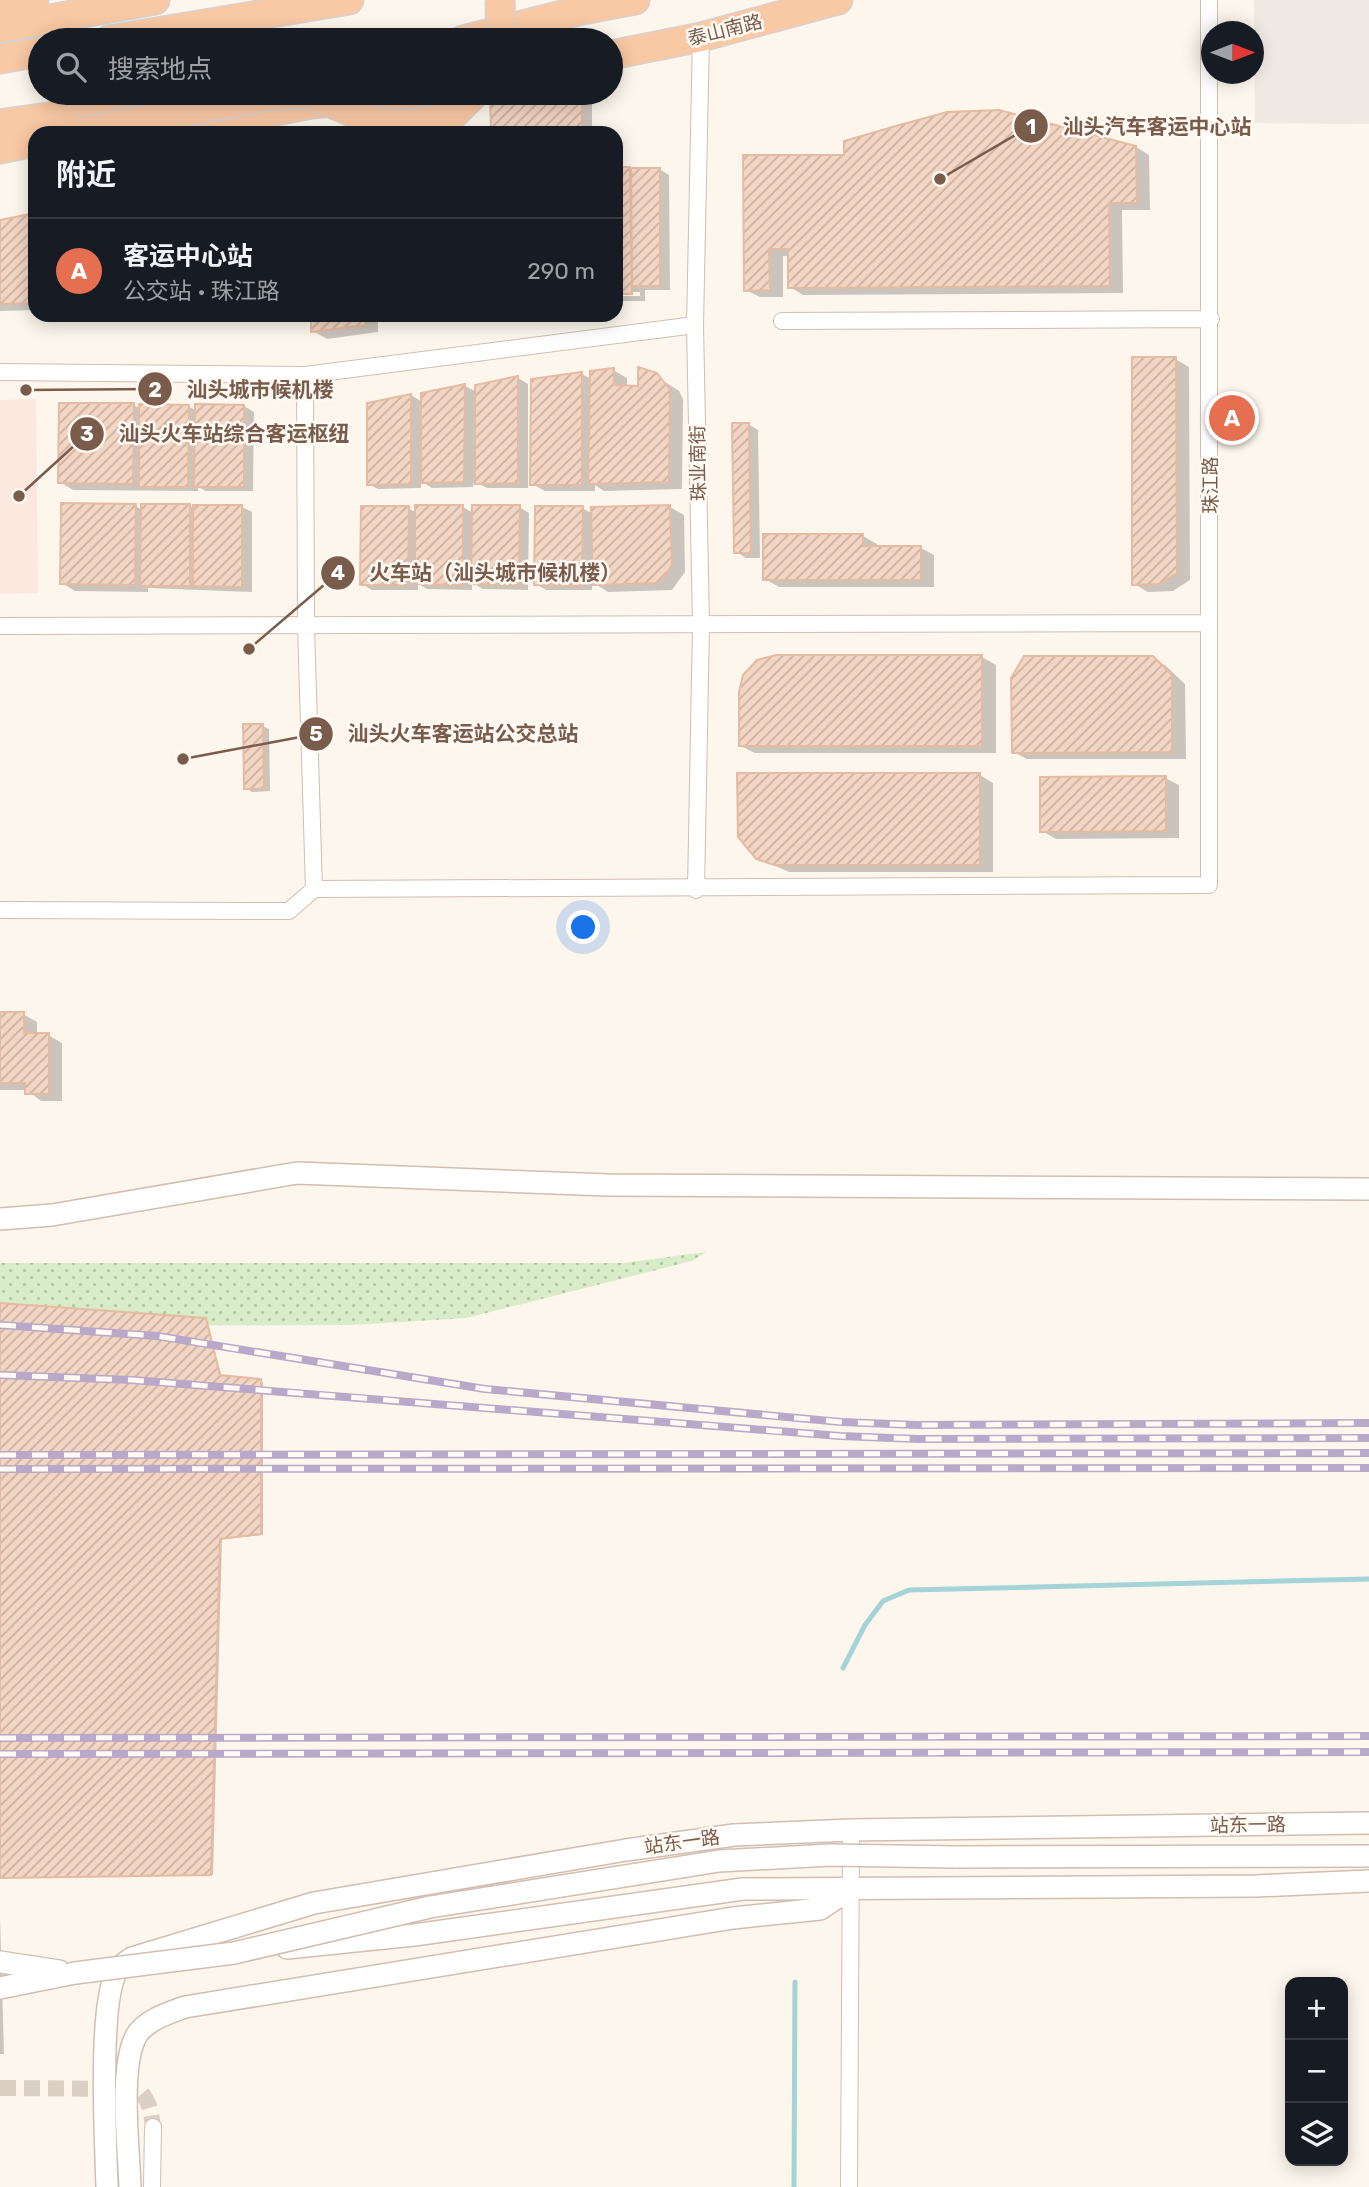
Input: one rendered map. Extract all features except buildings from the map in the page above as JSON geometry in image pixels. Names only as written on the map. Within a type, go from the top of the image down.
[{"type":"highway","points":[[0,6],[34,0]]},
{"type":"highway","points":[[0,28],[155,0]]},
{"type":"highway","points":[[181,28],[349,0]]},
{"type":"highway","points":[[500,0],[501,28]]},
{"type":"highway","points":[[511,28],[635,0]]},
{"type":"highway","name":"泰山南路","points":[[623,53],[701,37],[838,0]]},
{"type":"highway","points":[[0,58],[28,54]]},
{"type":"highway","points":[[0,124],[133,105]]},
{"type":"highway","points":[[113,126],[219,105]]},
{"type":"highway","points":[[199,126],[306,105]]},
{"type":"highway","points":[[335,105],[376,122],[413,125],[454,114],[463,105]]},
{"type":"highway","points":[[0,149],[28,143]]},
{"type":"highway","points":[[0,166],[28,160]]},
{"type":"street","name":"珠江路","points":[[696,890],[1209,885],[1209,0]]},
{"type":"street","name":"珠业南街","points":[[696,890],[701,625],[695,325],[701,37]]},
{"type":"street","points":[[782,321],[1210,319]]},
{"type":"street","points":[[0,372],[305,375],[695,325]]},
{"type":"street","points":[[305,375],[306,627],[314,889]]},
{"type":"street","points":[[0,626],[1209,623]]},
{"type":"street","points":[[0,910],[289,911],[314,889],[696,890]]},
{"type":"street","points":[[1,1220],[52,1215],[297,1173],[608,1185],[1369,1189]]},
{"type":"street","name":"站东一路","points":[[107,2187],[105,2075],[109,2001],[118,1969],[132,1958],[327,1901],[626,1850],[734,1835],[851,1830],[1369,1823]]},
{"type":"street","points":[[849,2187],[851,1830]]},
{"type":"street","points":[[234,1953],[430,1907],[719,1861],[830,1855],[1369,1856]]},
{"type":"street","points":[[0,1988],[75,1973],[234,1953],[414,1935],[743,1889],[1256,1886],[1369,1881]]},
{"type":"street","points":[[130,2187],[126,2063],[138,2034],[151,2021],[185,2007],[733,1918],[820,1909],[850,1889]]},
{"type":"street","points":[[0,1962],[75,1973]]},
{"type":"street","points":[[152,2187],[153,2127]]},
{"type":"shaded area","points":[[1254,0],[1369,0],[1369,124],[1255,123],[1255,84],[1264,84],[1264,21],[1254,21]]},
{"type":"shaded area","points":[[36,399],[38,593],[0,594],[0,400]]},
{"type":"green space","points":[[706,1252],[692,1261],[466,1318],[353,1325],[0,1326],[0,1263],[622,1263]]},
{"type":"waterway","points":[[843,1668],[865,1625],[883,1601],[909,1590],[1369,1579]]},
{"type":"waterway","points":[[794,2187],[795,1982]]},
{"type":"tunnel","points":[[0,2088],[137,2089],[147,2101],[153,2127]]},
{"type":"railway","points":[[0,1325],[157,1336],[485,1389],[841,1422],[917,1425],[1369,1423]]},
{"type":"railway","points":[[0,1375],[132,1380],[840,1436],[918,1439],[1369,1438]]},
{"type":"railway","points":[[0,1455],[1369,1453]]},
{"type":"railway","points":[[0,1469],[1369,1468]]},
{"type":"railway","points":[[0,1738],[1369,1736]]},
{"type":"railway","points":[[0,1754],[1369,1752]]},
{"type":"place","name":"汕头汽车客运中心站","points":[[940,179]]},
{"type":"place","name":"汕头城市候机楼","points":[[26,390]]},
{"type":"place","name":"客运中心站","points":[[1232,418]]},
{"type":"place","name":"汕头火车站综合客运枢纽","points":[[19,496]]},
{"type":"place","name":"火车站（汕头城市候机楼）","points":[[249,649]]},
{"type":"place","name":"汕头火车客运站公交总站","points":[[183,759]]}]
